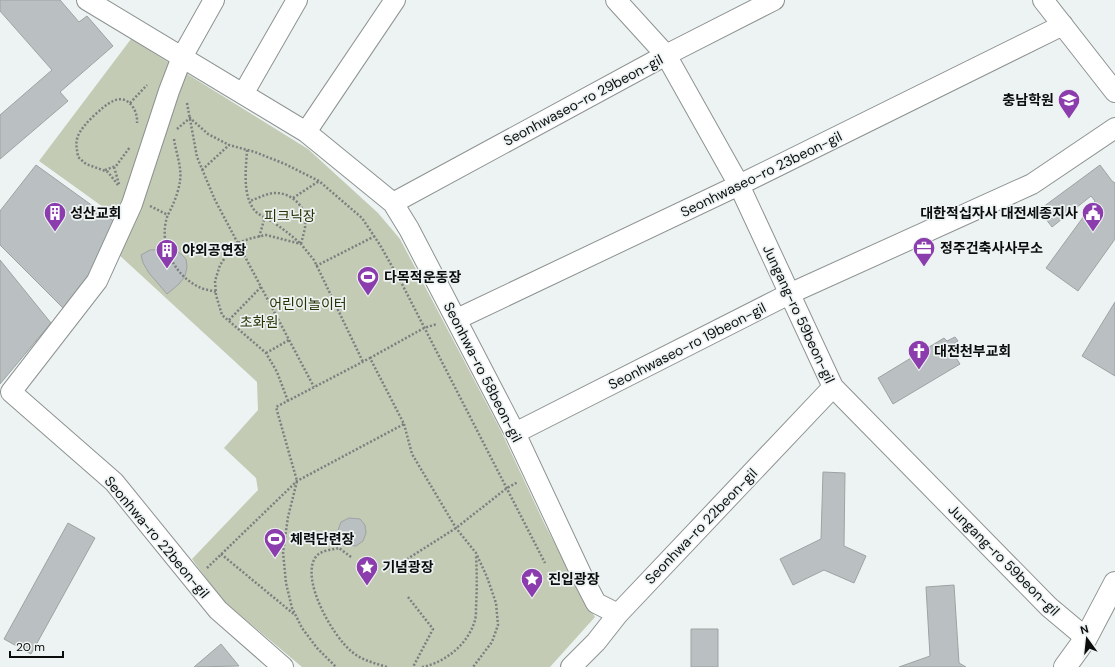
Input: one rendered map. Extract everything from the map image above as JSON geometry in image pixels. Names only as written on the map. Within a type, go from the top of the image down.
[{"type":"main road","points":[[1065,667],[1086,638],[1115,583]]},
{"type":"street","name":"Seonhwa-ro 58beon-gil","points":[[87,0],[306,132],[393,203],[409,229],[457,319],[515,433],[596,603],[618,614]]},
{"type":"street","points":[[182,57],[214,0]]},
{"type":"street","points":[[243,94],[297,0]]},
{"type":"street","points":[[306,132],[395,0]]},
{"type":"street","name":"Jungang-ro 59beon-gil","points":[[616,0],[666,55],[739,185],[833,387],[1049,607],[1086,638]]},
{"type":"street","name":"Seonhwaseo-ro 29beon-gil","points":[[393,203],[666,55],[774,0]]},
{"type":"street","points":[[1043,0],[1115,92]]},
{"type":"street","name":"Seonhwaseo-ro 23beon-gil","points":[[457,319],[739,185],[1063,25]]},
{"type":"street","name":"Seonhwa-ro 22beon-gil","points":[[182,57],[132,204],[97,281],[11,392],[114,482],[218,610],[283,667]]},
{"type":"street","name":"Seonhwaseo-ro 19beon-gil","points":[[515,433],[790,294],[1032,184],[1115,128]]},
{"type":"street","name":"Seonhwa-ro 22beon-gil","points":[[571,667],[596,642],[618,614],[833,387]]},
{"type":"path","points":[[130,103],[147,85]]},
{"type":"path","points":[[114,167],[121,189],[108,172],[86,164],[78,157],[76,143],[79,133],[96,114],[113,101],[118,100],[126,101],[132,104],[137,112],[137,126]]},
{"type":"path","points":[[187,103],[197,157],[215,200],[314,386]]},
{"type":"path","points":[[176,131],[178,127],[190,118]]},
{"type":"path","points":[[190,118],[208,134],[229,145],[285,164],[319,181],[362,218],[375,236],[402,284],[545,563]]},
{"type":"path","points":[[174,135],[181,171],[180,183],[166,220],[165,245],[173,264],[186,278],[198,287],[216,292]]},
{"type":"path","points":[[105,170],[116,166],[130,145]]},
{"type":"path","points":[[202,170],[229,145]]},
{"type":"path","points":[[247,150],[246,179],[250,201],[256,212],[289,232],[316,266],[363,362]]},
{"type":"path","points":[[293,198],[319,181]]},
{"type":"path","points":[[250,201],[277,193],[290,195],[298,202],[305,215],[305,230],[300,244]]},
{"type":"path","points":[[258,237],[265,217]]},
{"type":"path","points":[[288,401],[277,372],[266,352],[222,315],[215,282],[220,265],[237,243],[266,236],[300,244]]},
{"type":"path","points":[[316,266],[375,236]]},
{"type":"path","points":[[229,320],[261,287]]},
{"type":"path","points":[[336,667],[317,648],[302,628],[292,608],[286,583],[283,552],[288,517],[297,481],[276,407],[363,362],[424,328]]},
{"type":"path","points":[[266,352],[289,340]]},
{"type":"path","points":[[370,358],[404,424],[412,454],[456,528],[476,554],[487,577],[496,603],[498,625],[492,642],[473,667]]},
{"type":"path","points":[[194,580],[297,481],[404,424]]},
{"type":"path","points":[[390,570],[456,528],[507,488]]},
{"type":"path","points":[[351,557],[339,548],[324,550],[315,558],[311,574],[318,600],[326,618],[336,634],[350,651],[364,660],[387,667]]},
{"type":"path","points":[[221,554],[296,616]]},
{"type":"path","points":[[422,667],[429,666],[440,661],[453,652],[465,640],[475,623],[477,590],[476,554]]},
{"type":"path","points":[[408,597],[433,629],[413,667]]},
{"type":"green space","points":[[131,39],[308,149],[378,213],[400,239],[501,431],[545,525],[586,603],[595,617],[550,667],[302,667],[222,600],[192,559],[258,490],[256,478],[224,448],[258,410],[257,382],[117,253],[131,227],[39,161]]},
{"type":"building","points":[[0,0],[60,0],[79,22],[87,16],[113,46],[60,92],[68,101],[0,159],[0,115],[52,70],[0,11]]},
{"type":"building","name":"성산교회","points":[[36,165],[115,222],[98,265],[63,308],[0,245],[0,211]]},
{"type":"building","name":"대한적십자사 대전세종지사","points":[[1100,165],[1115,183],[1115,239],[1078,291],[1046,268],[1095,201],[1091,196],[1052,227],[1039,210]]},
{"type":"building","name":"야외공연장","points":[[173,249],[186,259],[187,267],[185,276],[179,284],[167,294],[149,273],[143,263],[141,255],[150,250]]},
{"type":"building","points":[[0,260],[51,323],[0,384]]},
{"type":"building","points":[[1115,302],[1115,376],[1082,356]]},
{"type":"building","name":"대전천부교회","points":[[955,337],[958,341],[949,347],[960,364],[893,404],[878,378],[944,338],[947,341]]},
{"type":"building","points":[[823,472],[845,473],[844,546],[866,556],[854,583],[824,570],[793,585],[780,559],[821,539]]},
{"type":"building","points":[[349,518],[360,519],[365,525],[366,533],[363,541],[356,546],[346,545],[339,538],[338,530],[341,522]]},
{"type":"building","points":[[68,523],[95,538],[31,654],[4,639]]},
{"type":"building","points":[[954,585],[959,663],[966,667],[899,667],[930,656],[926,587]]},
{"type":"building","points":[[691,629],[718,629],[718,667],[691,667]]},
{"type":"building","points":[[221,644],[239,666],[194,667]]},
{"type":"place","name":"충남학원","points":[[1069,120]]},
{"type":"place","name":"성산교회","points":[[55,232]]},
{"type":"place","name":"대한적십자사 대전세종지사","points":[[1093,232]]},
{"type":"place","name":"정주건축사사무소","points":[[924,268]]},
{"type":"place","name":"야외공연장","points":[[167,270]]},
{"type":"place","name":"다목적운동장","points":[[368,296]]},
{"type":"place","name":"대전천부교회","points":[[919,370]]},
{"type":"place","name":"체력단련장","points":[[275,558]]},
{"type":"place","name":"기념광장","points":[[367,586]]},
{"type":"place","name":"진입광장","points":[[532,598]]},
{"type":"park label","name":"피크닉장","points":[[290,216]]},
{"type":"park label","name":"어린이놀이터","points":[[308,304]]},
{"type":"park label","name":"초화원","points":[[259,322]]}]
